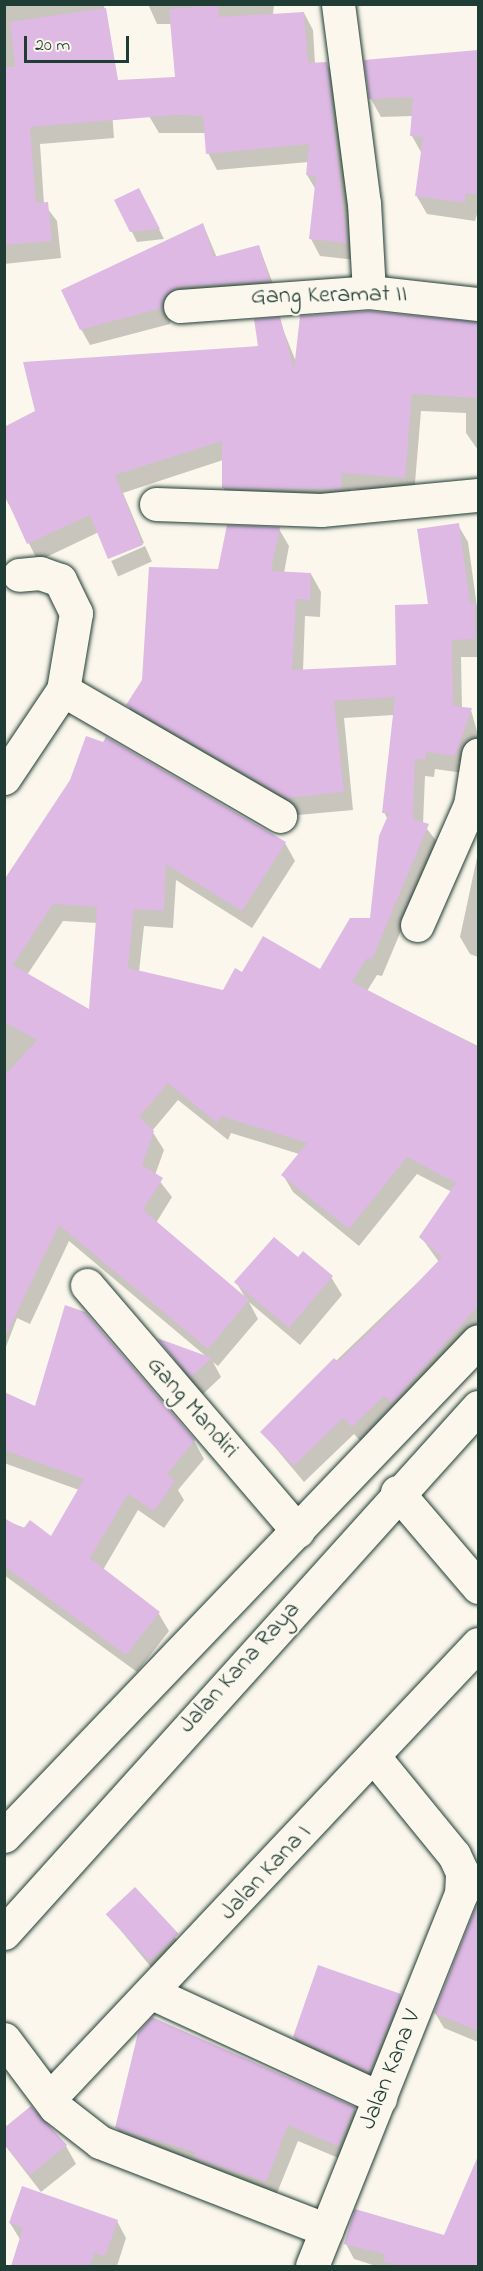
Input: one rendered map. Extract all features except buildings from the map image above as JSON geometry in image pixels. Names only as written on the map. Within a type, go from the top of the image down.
[{"type":"street","points":[[338,4],[363,191],[369,292]]},
{"type":"street","name":"Gang Keramat II","points":[[180,306],[229,298],[369,292],[478,304]]},
{"type":"street","points":[[156,504],[321,510],[478,495]]},
{"type":"street","points":[[4,778],[66,676],[76,613],[67,588],[51,574],[11,571]]},
{"type":"street","points":[[66,676],[280,816]]},
{"type":"street","points":[[417,926],[470,804],[478,755]]},
{"type":"street","name":"Gang Mandiri","points":[[87,1285],[298,1531]]},
{"type":"street","points":[[11,1816],[298,1531],[478,1341]]},
{"type":"street","name":"Jalan Kana Raya","points":[[4,1933],[397,1492],[478,1407]]},
{"type":"street","points":[[397,1492],[478,1587]]},
{"type":"street","name":"Jalan Kana I","points":[[50,2098],[153,1994],[478,1644]]},
{"type":"street","name":"Jalan Kana V","points":[[312,2266],[461,1894],[462,1872],[374,1757]]},
{"type":"street","points":[[153,1994],[380,2098]]},
{"type":"street","points":[[4,2039],[50,2098],[100,2142],[327,2230]]}]
